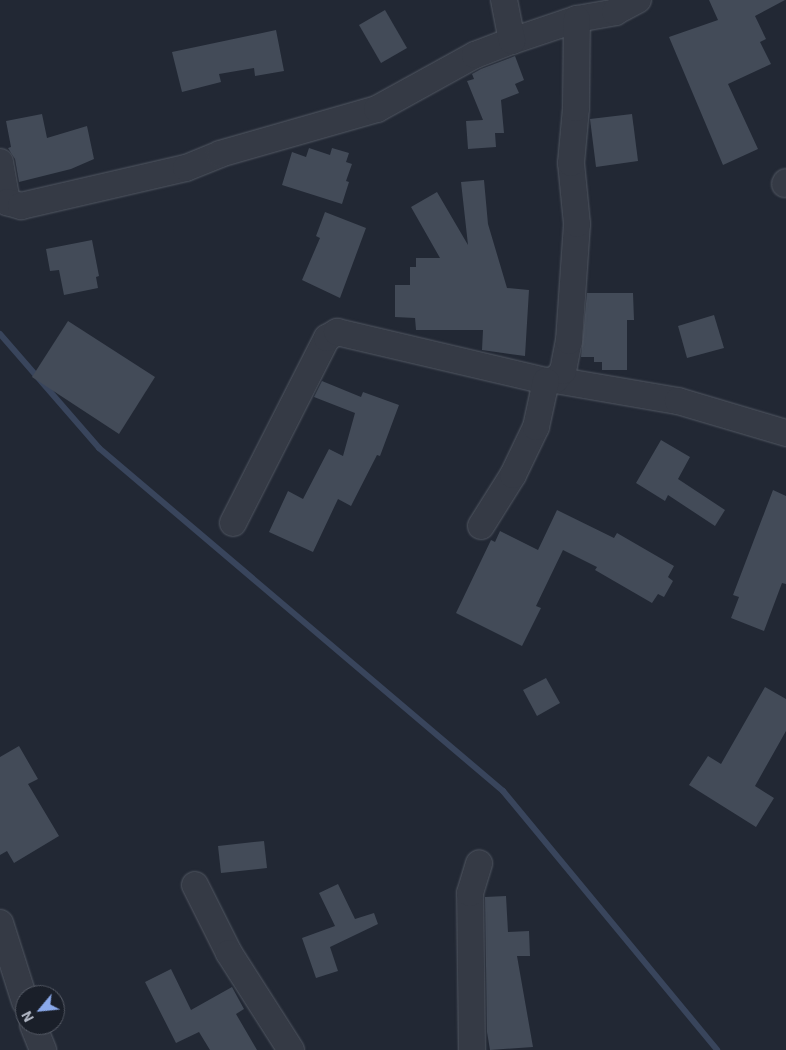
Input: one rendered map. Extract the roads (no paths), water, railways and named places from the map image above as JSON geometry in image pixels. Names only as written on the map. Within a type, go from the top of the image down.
[{"type":"street","points":[[504,0],[512,41]]},
{"type":"street","points":[[0,162],[7,202],[15,206],[131,182],[186,168],[220,154],[377,109],[475,55],[578,19],[615,12],[638,0]]},
{"type":"street","points":[[481,526],[513,474],[536,427],[551,380],[563,371],[569,341],[577,224],[571,164],[576,108],[578,19]]},
{"type":"street","points":[[233,523],[327,338],[337,332],[551,380],[678,401],[786,433]]},
{"type":"street","points":[[472,1050],[470,893],[479,863]]},
{"type":"street","points":[[195,885],[229,953],[291,1050]]},
{"type":"street","points":[[0,923],[20,985]]},
{"type":"street","points":[[36,1035],[43,1050]]},
{"type":"waterway","points":[[0,334],[99,448],[503,791],[717,1050]]}]
